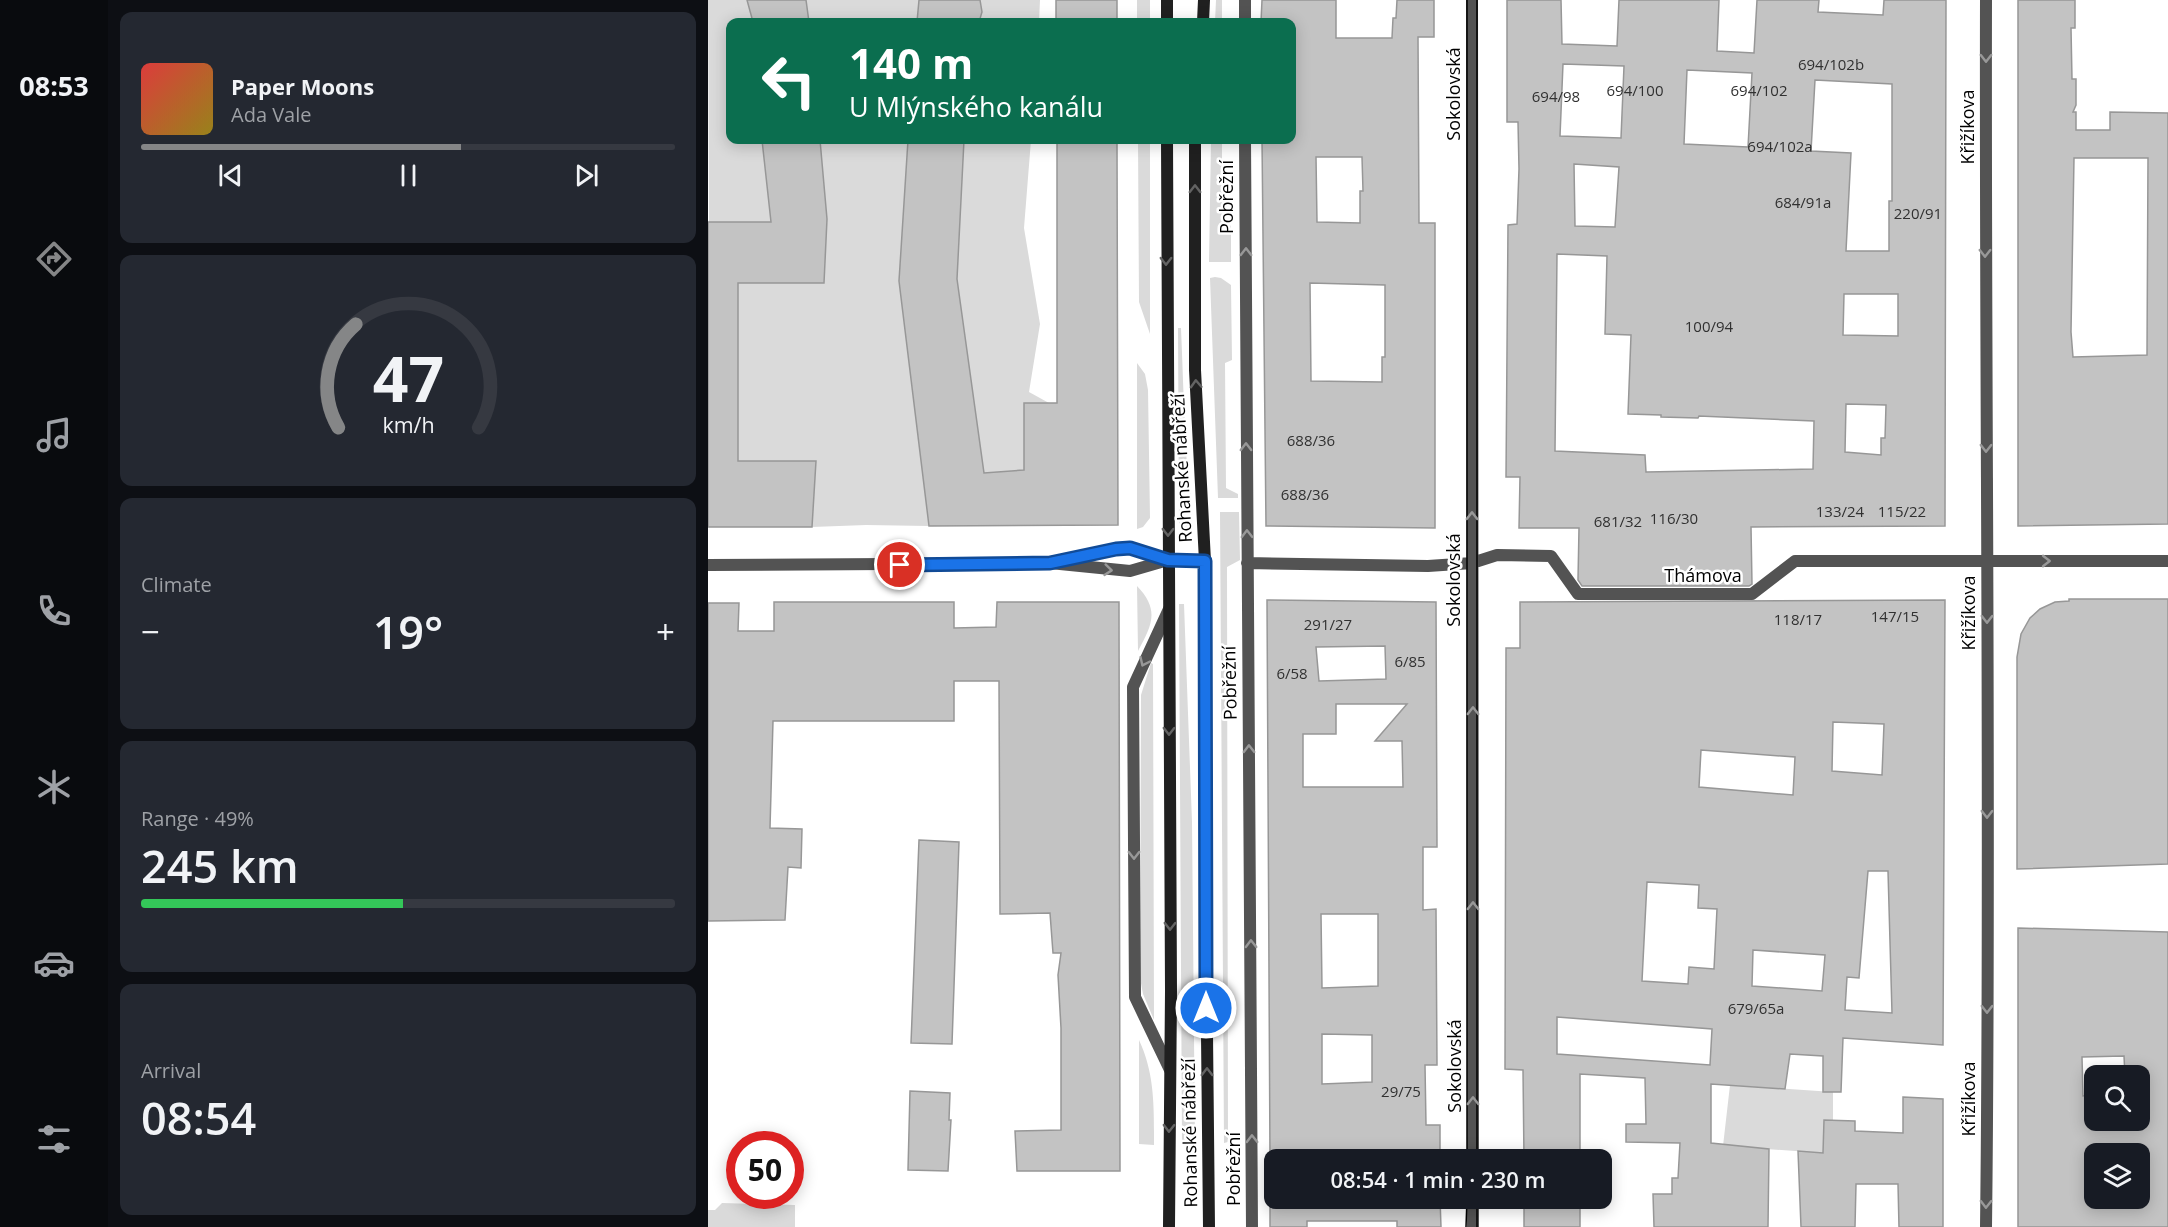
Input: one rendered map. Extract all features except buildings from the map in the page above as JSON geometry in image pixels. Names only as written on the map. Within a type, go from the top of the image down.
[{"type":"main road","points":[[1167,0],[1167,18]]},
{"type":"main road","points":[[1203,18],[1204,0]]},
{"type":"main road","name":"Rohanské nábřeží","points":[[1167,144],[1169,1227]]},
{"type":"main road","name":"Rohanské nábřeží","points":[[1196,144],[1195,370],[1205,561],[1209,1227]]},
{"type":"street","points":[[1245,0],[1245,18]]},
{"type":"street","name":"Sokolovská","points":[[1472,0],[1473,1149]]},
{"type":"street","name":"Křižíkova","points":[[1986,0],[1985,278],[1988,560],[1986,1227]]},
{"type":"street","name":"Pobřežní","points":[[1245,144],[1252,1227]]},
{"type":"street","points":[[1050,563],[1130,548],[1168,560],[1205,561]]},
{"type":"street","name":"Thámova","points":[[1247,563],[1428,566],[1472,563],[1497,555],[1551,556],[1578,594],[1752,594],[1795,561],[2168,561]]},
{"type":"street","points":[[708,565],[1050,563],[1130,571],[1168,560]]},
{"type":"street","name":"Rohanské nábřeží","points":[[1169,609],[1133,687],[1133,699],[1135,997],[1170,1070]]},
{"type":"street","points":[[1473,1209],[1473,1227]]},
{"type":"shaded area","points":[[708,0],[747,0],[752,18],[726,18],[726,144],[762,144],[771,222],[709,222]]},
{"type":"shaded area","points":[[806,0],[919,0],[917,18],[808,18]]},
{"type":"shaded area","points":[[980,0],[1040,0],[1039,18],[980,18],[982,12]]},
{"type":"shaded area","points":[[1137,0],[1150,0],[1150,18],[1137,18]]},
{"type":"shaded area","points":[[1216,0],[1222,0],[1222,18],[1215,18]]},
{"type":"shaded area","points":[[820,144],[908,144],[899,281],[929,526],[812,527],[816,461],[738,461],[738,283],[824,283],[827,219]]},
{"type":"shaded area","points":[[964,144],[1031,144],[1024,228],[1040,324],[1029,392],[1049,403],[1024,403],[1024,470],[984,473],[957,279]]},
{"type":"shaded area","points":[[1138,144],[1150,144],[1150,334],[1139,302]]},
{"type":"shaded area","points":[[1211,144],[1222,144],[1222,221],[1231,226],[1231,262],[1209,262]]},
{"type":"shaded area","points":[[1215,277],[1231,285],[1232,360],[1225,363],[1226,488],[1238,494],[1238,498],[1218,498],[1210,278]]},
{"type":"shaded area","points":[[1178,328],[1181,328],[1186,450],[1191,506],[1188,526],[1183,527],[1179,524]]},
{"type":"shaded area","points":[[1137,363],[1145,374],[1148,390],[1150,518],[1143,527],[1137,529]]},
{"type":"shaded area","points":[[1220,512],[1239,512],[1240,560],[1227,567],[1228,1142],[1224,1143]]},
{"type":"shaded area","points":[[1137,586],[1151,610],[1150,625],[1138,651]]},
{"type":"shaded area","points":[[1179,604],[1184,604],[1192,822],[1195,1145],[1182,1145]]},
{"type":"shaded area","points":[[1151,663],[1153,664],[1154,1020],[1143,994],[1140,978],[1141,695]]},
{"type":"shaded area","points":[[1139,1040],[1151,1078],[1154,1145],[1139,1144]]},
{"type":"shaded area","points":[[1730,1085],[1833,1092],[1833,1120],[1825,1120],[1823,1153],[1723,1146]]},
{"type":"shaded area","points":[[722,1203],[726,1203],[726,1209],[795,1209],[795,1227],[708,1227],[708,1210],[715,1210]]},
{"type":"tram line","points":[[1467,0],[1467,1149]]},
{"type":"tram line","points":[[1477,0],[1477,1149]]},
{"type":"tram line","points":[[1466,1227],[1467,1209]]},
{"type":"tram line","points":[[1477,1209],[1477,1227]]},
{"type":"route","points":[[900,565],[1050,563],[1130,548],[1168,560],[1205,561],[1206,1008]]}]
